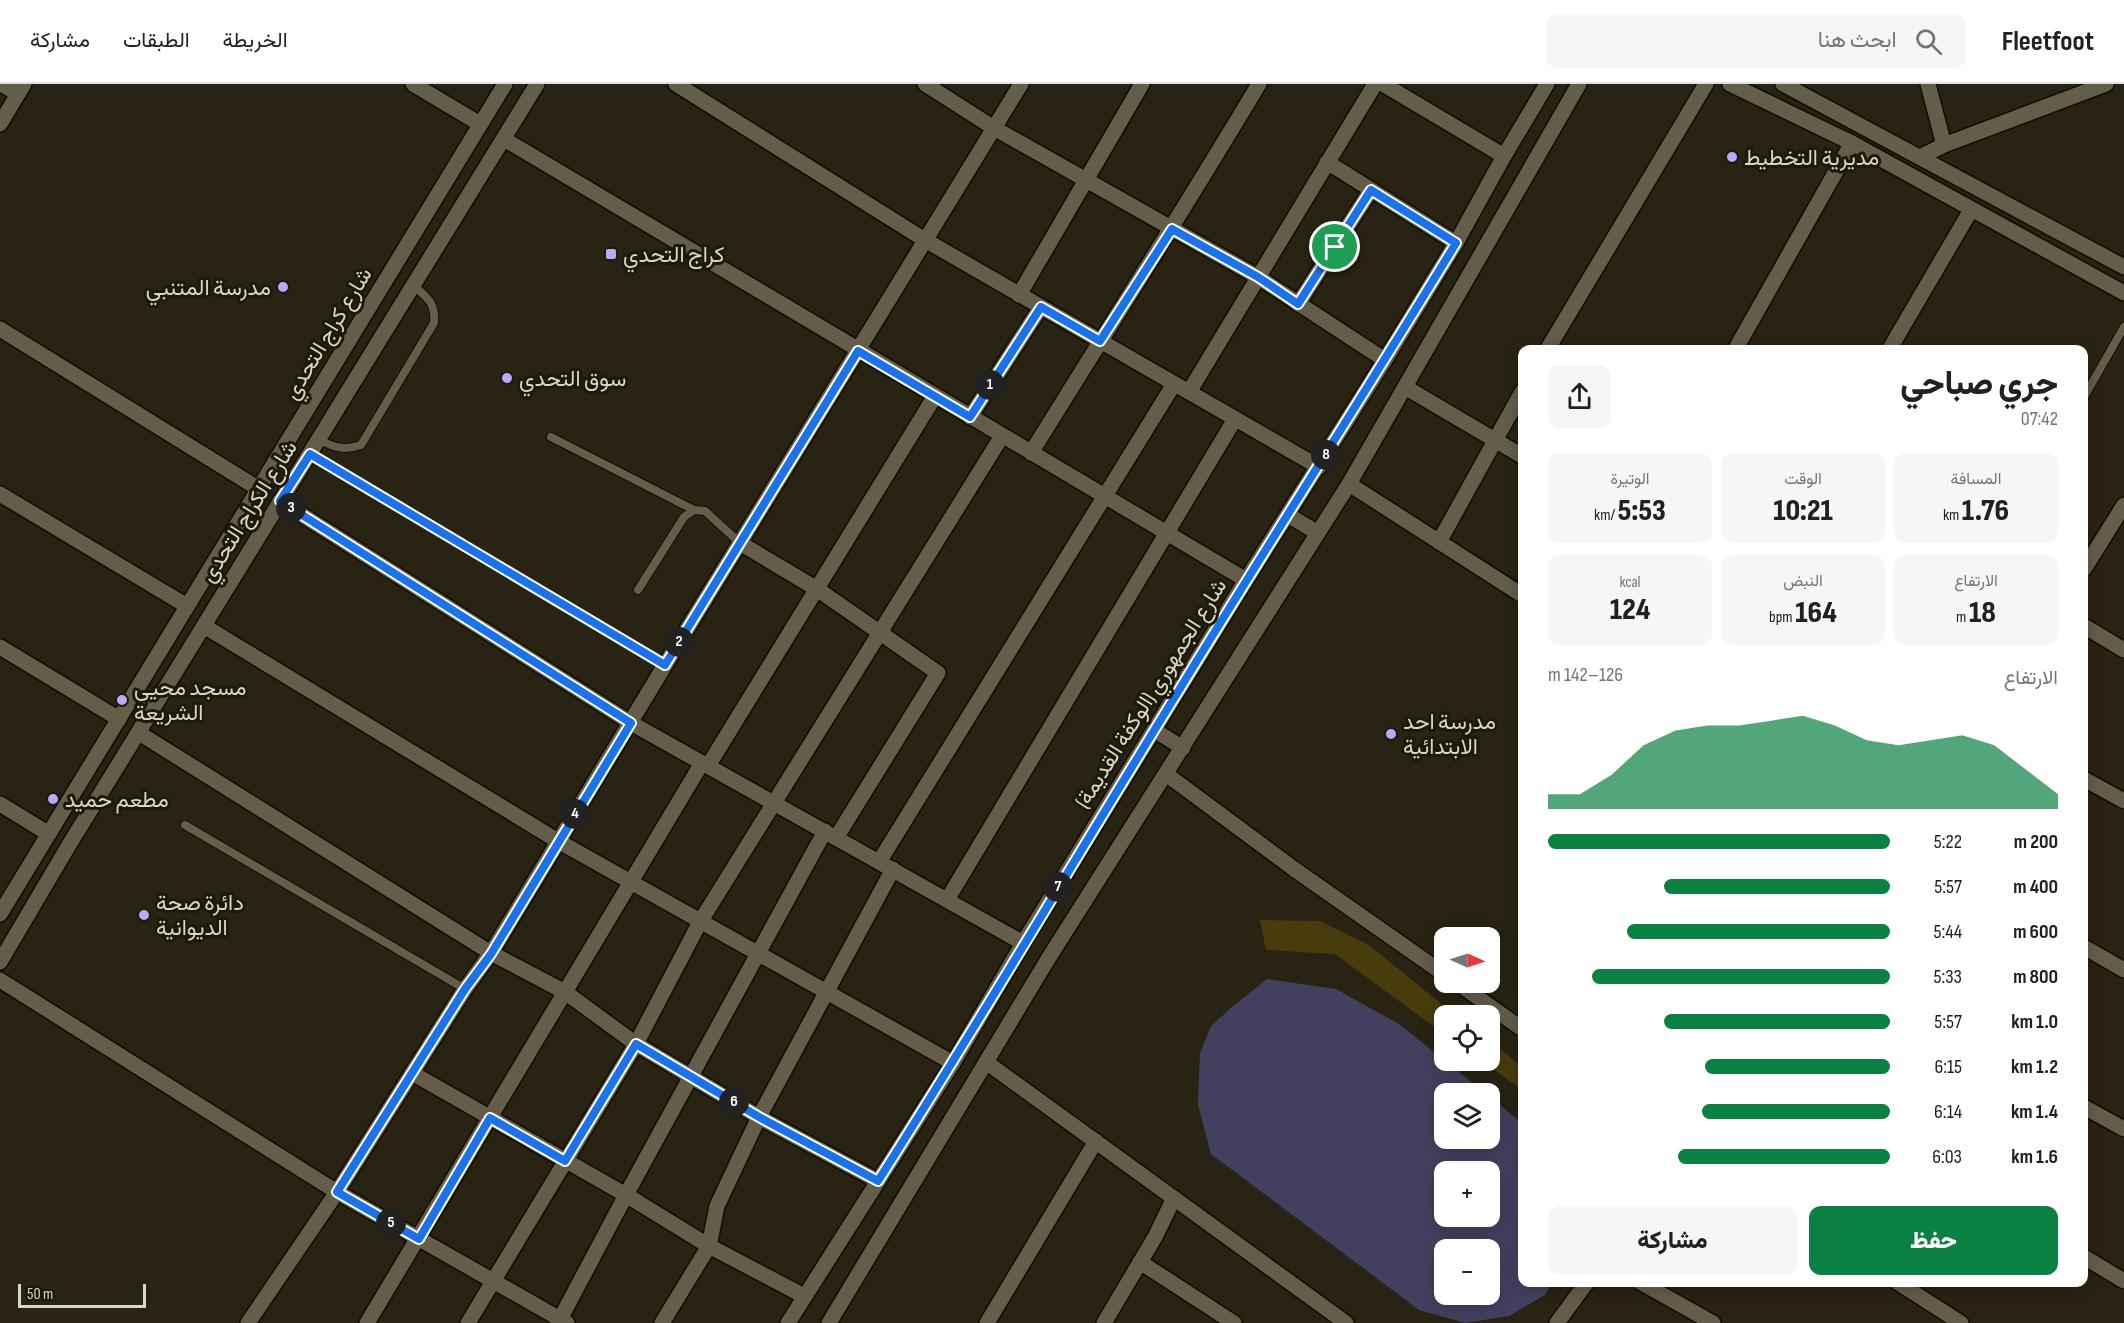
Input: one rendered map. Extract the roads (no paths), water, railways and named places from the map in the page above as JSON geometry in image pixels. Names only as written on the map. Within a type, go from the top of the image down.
[{"type":"street","points":[[0,124],[21,89],[1,84]]},
{"type":"street","points":[[413,84],[480,124]]},
{"type":"street","name":"شارع كراج التحدي","points":[[0,914],[505,84]]},
{"type":"street","name":"شارع الكراج التحدي","points":[[0,962],[69,845],[537,84]]},
{"type":"street","points":[[676,84],[925,240],[1319,467]]},
{"type":"street","points":[[925,84],[994,128],[1258,277],[1385,360]]},
{"type":"street","points":[[248,1323],[337,1192],[465,989],[491,954],[1021,84]]},
{"type":"street","points":[[1019,295],[1142,84]]},
{"type":"street","points":[[1031,453],[1172,229],[1259,84]]},
{"type":"street","points":[[1189,393],[1376,84]]},
{"type":"street","points":[[1383,84],[1504,156]]},
{"type":"street","name":"شارع الجمهوري (الوكفة القديمة)","points":[[788,1323],[953,1063],[1023,943],[1246,580],[1385,360],[1456,243],[1547,84]]},
{"type":"street","points":[[829,1323],[1048,959],[1349,484],[1579,84]]},
{"type":"street","points":[[1554,345],[1706,84]]},
{"type":"street","points":[[1730,84],[1852,143],[2124,293]]},
{"type":"street","points":[[1783,84],[2124,267]]},
{"type":"street","points":[[1928,84],[1944,146]]},
{"type":"street","points":[[1920,157],[2106,84]]},
{"type":"street","points":[[504,139],[1246,580]]},
{"type":"street","points":[[1738,345],[1852,143]]},
{"type":"street","points":[[1327,162],[1456,243]]},
{"type":"street","points":[[1298,304],[1371,190]]},
{"type":"street","points":[[1892,345],[1971,210]]},
{"type":"street","points":[[970,417],[1041,307]]},
{"type":"street","points":[[0,328],[259,489]]},
{"type":"street","points":[[879,862],[1174,384]]},
{"type":"street","points":[[1405,387],[1518,454]]},
{"type":"street","points":[[368,1323],[631,883],[817,589],[935,396]]},
{"type":"street","points":[[1439,542],[1518,400]]},
{"type":"street","points":[[947,900],[1235,419]]},
{"type":"street","points":[[468,1323],[636,1044],[700,922],[1002,436]]},
{"type":"street","points":[[1349,484],[1518,592]]},
{"type":"street","points":[[0,494],[187,606]]},
{"type":"street","points":[[280,501],[631,723],[1023,943]]},
{"type":"street","points":[[2088,562],[2124,505]]},
{"type":"street","points":[[1288,515],[1318,533]]},
{"type":"street","points":[[0,980],[337,1192],[562,1322],[626,1195],[758,955],[831,835],[938,673],[817,589],[740,543]]},
{"type":"street","points":[[204,626],[558,841],[953,1063]]},
{"type":"street","points":[[2088,628],[2124,650]]},
{"type":"street","points":[[0,647],[119,719]]},
{"type":"street","points":[[1154,730],[1183,748]]},
{"type":"street","points":[[139,733],[491,954],[565,992],[636,1044],[759,1117],[878,1181]]},
{"type":"street","points":[[1166,774],[1294,869],[1434,967]]},
{"type":"street","points":[[2088,781],[2124,801]]},
{"type":"street","points":[[0,804],[49,834]]},
{"type":"street","points":[[662,1323],[709,1246],[717,1206],[759,1117],[893,869]]},
{"type":"street","points":[[2088,949],[2124,970]]},
{"type":"street","points":[[1471,993],[1518,1026]]},
{"type":"street","points":[[986,1062],[1346,1323]]},
{"type":"street","points":[[412,1073],[626,1195],[709,1246],[804,1296]]},
{"type":"street","points":[[2088,1109],[2124,1129]]},
{"type":"street","points":[[987,1323],[1096,1141]]},
{"type":"street","points":[[1104,1323],[1174,1198]]},
{"type":"street","points":[[2088,1259],[2124,1281]]},
{"type":"street","points":[[1140,1262],[1233,1323]]},
{"type":"street","points":[[1557,1323],[1583,1287]]},
{"type":"street","points":[[1649,1287],[1713,1323]]},
{"type":"street","points":[[1905,1287],[1960,1323]]},
{"type":"lane","points":[[319,440],[338,448],[350,449],[361,445],[434,323],[435,310],[430,300],[414,286]]},
{"type":"lane","points":[[2088,390],[2124,327]]},
{"type":"lane","points":[[551,437],[694,510],[705,511],[740,543]]},
{"type":"lane","points":[[310,454],[665,665]]},
{"type":"lane","points":[[638,590],[684,517],[694,510]]},
{"type":"lane","points":[[185,825],[465,989]]},
{"type":"place","name":"مديرية التخطيط","points":[[1732,157]]},
{"type":"place","name":"كراج التحدي","points":[[611,254]]},
{"type":"place","name":"مدرسة المتنبي","points":[[283,287]]},
{"type":"place","name":"سوق التحدي","points":[[507,378]]},
{"type":"place","name":"مسجد محيي الشريعة","points":[[122,700]]},
{"type":"place","name":"مدرسة احد الابتدائية","points":[[1391,734]]},
{"type":"place","name":"مطعم حميد","points":[[53,799]]},
{"type":"place","name":"دائرة صحة الديوانية","points":[[144,915]]}]
